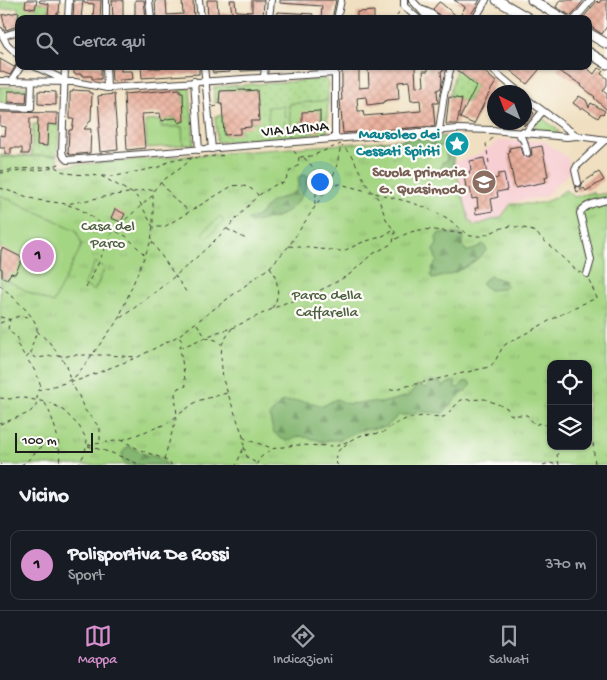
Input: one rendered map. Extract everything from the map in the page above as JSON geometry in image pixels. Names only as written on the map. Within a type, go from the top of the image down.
[{"type":"main road","points":[[497,0],[523,15]]},
{"type":"main road","points":[[532,0],[557,15]]},
{"type":"main road","points":[[592,35],[607,44]]},
{"type":"main road","points":[[592,55],[607,64]]},
{"type":"street","points":[[68,0],[68,15]]},
{"type":"street","points":[[106,0],[106,15]]},
{"type":"street","points":[[149,0],[151,15]]},
{"type":"street","points":[[199,0],[201,15]]},
{"type":"street","points":[[269,15],[271,0]]},
{"type":"street","points":[[338,15],[340,0]]},
{"type":"street","points":[[404,0],[404,6],[414,15]]},
{"type":"street","points":[[412,0],[426,15]]},
{"type":"street","points":[[477,15],[486,0]]},
{"type":"street","points":[[578,15],[591,0]]},
{"type":"street","points":[[422,10],[433,15]]},
{"type":"street","points":[[15,31],[1,34],[15,52]]},
{"type":"street","points":[[13,79],[19,70]]},
{"type":"street","points":[[43,70],[64,82]]},
{"type":"street","points":[[64,82],[65,70]]},
{"type":"street","points":[[106,70],[107,88]]},
{"type":"street","points":[[204,70],[212,149]]},
{"type":"street","points":[[264,76],[265,70]]},
{"type":"street","points":[[0,80],[64,82],[107,88],[325,70]]},
{"type":"street","points":[[335,70],[335,139]]},
{"type":"street","points":[[439,130],[444,95],[451,70]]},
{"type":"street","points":[[493,70],[511,85]]},
{"type":"street","points":[[194,81],[199,150]]},
{"type":"street","points":[[0,107],[31,108],[32,82]]},
{"type":"street","name":"VIA LATINA","points":[[64,82],[62,152],[66,159],[439,130],[524,132],[606,140]]},
{"type":"street","points":[[532,104],[577,136]]},
{"type":"street","points":[[527,153],[524,141],[520,136],[542,112]]},
{"type":"street","points":[[578,183],[575,170],[577,166],[606,140]]},
{"type":"street","points":[[587,274],[591,260],[580,214],[582,209],[607,200]]},
{"type":"path","points":[[208,108],[222,105]]},
{"type":"path","points":[[489,163],[486,144],[492,139],[492,134]]},
{"type":"path","points":[[291,148],[299,157],[304,158],[342,144]]},
{"type":"path","points":[[0,424],[29,413],[36,406],[35,401],[38,390],[41,388],[79,380],[138,357],[178,336],[270,267],[289,246],[328,187],[338,162],[342,144]]},
{"type":"path","points":[[342,144],[353,158],[366,184],[379,200],[386,219],[393,229],[395,240]]},
{"type":"path","points":[[54,166],[61,171],[72,174],[116,176],[159,167],[172,160],[227,155]]},
{"type":"path","points":[[70,381],[83,368],[118,320],[151,241],[154,227],[152,196],[155,188],[192,157]]},
{"type":"path","points":[[118,320],[176,277],[205,252],[258,195],[284,183],[290,171],[298,166],[299,157]]},
{"type":"path","points":[[304,158],[318,176],[319,183],[315,194],[315,207]]},
{"type":"path","points":[[0,172],[58,165]]},
{"type":"path","points":[[101,176],[137,197],[154,227]]},
{"type":"path","points":[[160,183],[176,201],[189,210]]},
{"type":"path","points":[[154,227],[164,227],[189,210],[232,186],[239,184],[255,191],[258,195]]},
{"type":"path","points":[[328,187],[340,184],[413,203],[447,218],[465,233]]},
{"type":"path","points":[[0,188],[37,200],[67,204],[80,209],[106,227],[126,236],[145,255]]},
{"type":"path","points":[[67,204],[155,188]]},
{"type":"path","points":[[86,287],[114,230],[122,220],[125,220],[152,196]]},
{"type":"path","points":[[106,227],[112,219]]},
{"type":"path","points":[[180,348],[232,328],[285,303],[306,297],[350,274],[371,255],[389,246],[395,240],[411,231],[421,229],[465,233],[475,237],[511,226],[528,228],[535,232],[578,272],[587,274],[597,298],[506,344],[500,352],[497,361],[489,367],[390,390]]},
{"type":"path","points":[[227,229],[246,239]]},
{"type":"path","points":[[289,246],[347,250],[362,242],[383,237],[393,229]]},
{"type":"path","points":[[151,241],[187,293]]},
{"type":"path","points":[[268,311],[276,304],[278,295],[276,282],[270,267]]},
{"type":"path","points":[[0,285],[32,317],[37,325],[30,354],[26,358]]},
{"type":"path","points":[[0,323],[18,316],[32,317]]},
{"type":"path","points":[[0,317],[9,320]]},
{"type":"path","points":[[9,320],[8,328],[18,338],[17,344],[35,370],[41,388]]},
{"type":"path","points":[[197,323],[206,338],[216,340],[222,344]]},
{"type":"path","points":[[232,328],[222,344],[223,380],[247,457],[256,464],[271,448]]},
{"type":"path","points":[[36,331],[49,342],[67,366],[70,381],[84,409],[100,428],[100,443]]},
{"type":"path","points":[[164,459],[177,416],[175,394],[178,388],[186,386],[180,348],[182,341],[178,336]]},
{"type":"path","points":[[30,354],[33,358],[59,355],[138,357]]},
{"type":"path","points":[[87,445],[122,440],[166,424],[197,401],[228,393]]},
{"type":"path","points":[[0,398],[10,399],[19,397],[44,402],[57,406],[76,421],[85,436],[87,445],[78,465]]},
{"type":"path","points":[[242,436],[247,440],[255,441],[271,448],[295,445],[337,446],[362,435],[382,433],[399,422],[414,417],[444,417],[448,415],[458,402],[476,398],[493,400],[507,408],[512,415],[527,415],[535,425],[540,423],[547,426]]},
{"type":"path","points":[[44,402],[51,418],[60,450],[59,465]]},
{"type":"path","points":[[338,465],[334,460],[338,451],[352,439]]},
{"type":"path","points":[[122,440],[138,449],[164,459],[172,465]]},
{"type":"path","points":[[592,442],[595,465]]},
{"type":"path","points":[[21,465],[26,463],[46,444],[53,444],[60,450]]},
{"type":"path","points":[[87,445],[141,465]]},
{"type":"path","points":[[236,465],[244,447]]},
{"type":"path","points":[[544,465],[550,463],[558,465],[559,450]]},
{"type":"shaded area","points":[[501,140],[544,141],[568,158],[570,172],[544,197],[512,202],[501,217],[474,226],[469,219],[454,162],[482,153],[484,149]]},
{"type":"green space","points":[[1,0],[26,0],[35,9],[37,2],[42,3],[49,0],[48,15],[19,15],[18,7],[1,10]]},
{"type":"green space","points":[[456,70],[476,86],[468,102],[449,97]]},
{"type":"green space","points":[[325,79],[328,81],[328,100],[289,104],[292,136],[217,142],[215,116],[223,115],[224,135],[240,133],[239,111],[245,122],[259,121],[245,90],[220,91],[219,102],[214,103],[214,87]]},
{"type":"green space","points":[[0,87],[29,87],[29,91],[9,91],[8,103],[0,103]]},
{"type":"green space","points":[[190,88],[194,144],[183,145],[182,127],[161,127],[161,120],[176,118],[179,123],[184,121],[183,93],[180,92],[180,89]]},
{"type":"green space","points":[[328,100],[327,133],[292,136],[289,104]],"holes":[[[320,111],[320,127],[312,132],[312,127],[302,128],[301,121]]]},
{"type":"green space","points":[[284,106],[285,133],[269,134],[268,107]]},
{"type":"green space","points":[[541,117],[558,130],[559,133],[532,131]]},
{"type":"green space","points":[[161,120],[161,127],[182,127],[183,145],[147,148],[145,121]]},
{"type":"green space","points":[[33,124],[59,125],[57,155],[31,156]]},
{"type":"green space","name":"Parco della Caffarella","points":[[446,136],[450,141],[469,219],[474,226],[501,217],[511,204],[540,203],[552,199],[565,190],[575,197],[592,192],[596,195],[607,193],[607,465],[0,465],[0,157],[57,155],[59,166]]},
{"type":"green space","points":[[446,136],[453,155],[453,168],[450,171],[444,171],[441,168],[442,162],[447,161],[445,145],[403,151],[387,146],[380,141]]},
{"type":"green space","points":[[0,155],[30,156],[0,157]]},
{"type":"green space","points":[[308,175],[305,188],[289,210],[276,218],[250,223],[248,219],[258,216],[271,202],[295,192],[298,177]]},
{"type":"green space","points":[[0,195],[76,230],[82,245],[53,303],[28,292],[2,277],[0,268]]},
{"type":"green space","points":[[220,216],[224,221],[207,238],[202,233]]},
{"type":"green space","points":[[439,233],[463,235],[462,244],[466,251],[473,250],[483,244],[487,250],[463,269],[433,279],[431,276],[432,268],[437,261],[433,250],[437,244],[436,238]]},
{"type":"green space","points":[[95,262],[105,268],[94,291],[84,285]]},
{"type":"green space","points":[[490,276],[505,281],[507,286],[502,289],[489,290],[481,283]]},
{"type":"green space","points":[[465,381],[470,383],[471,386],[443,413],[419,412],[412,415],[399,415],[386,427],[360,430],[339,440],[323,442],[300,436],[287,440],[278,437],[272,428],[270,415],[281,402],[302,401],[323,406],[336,399],[348,404],[381,403],[408,396],[417,385],[427,388],[429,382],[440,382],[442,387],[450,382],[455,382],[455,387],[458,388]]},
{"type":"green space","points":[[128,446],[158,458],[168,465],[127,465],[123,461],[122,453]]},
{"type":"building","points":[[26,0],[37,0],[35,9],[25,7]]},
{"type":"building","points":[[40,0],[60,0],[59,13],[57,15],[48,15],[49,4],[39,2]]},
{"type":"building","points":[[74,0],[83,0],[81,15],[73,15]]},
{"type":"building","points":[[84,0],[101,0],[100,15],[93,15],[94,4],[84,3]]},
{"type":"building","points":[[112,0],[123,0],[123,15],[113,15]]},
{"type":"building","points":[[135,0],[144,0],[146,15],[135,15]]},
{"type":"building","points":[[155,0],[166,0],[167,15],[156,15]]},
{"type":"building","points":[[182,0],[193,0],[194,15],[167,15],[183,14]]},
{"type":"building","points":[[207,0],[217,0],[218,13],[232,13],[230,0],[235,0],[236,11],[252,12],[252,0],[264,0],[263,15],[208,15]]},
{"type":"building","points":[[280,0],[336,0],[333,15],[321,15],[322,6],[280,3]]},
{"type":"building","points":[[454,0],[480,0],[471,15],[461,15],[465,7]]},
{"type":"building","points":[[560,0],[584,0],[572,15],[556,7]]},
{"type":"building","points":[[601,0],[607,0],[607,26],[602,34],[592,28],[592,15],[585,15],[597,1],[599,3]]},
{"type":"building","points":[[439,2],[455,15],[439,15],[433,9]]},
{"type":"building","points":[[374,11],[374,15],[357,15],[357,12]]},
{"type":"building","points":[[19,12],[19,15],[15,15],[15,27],[6,30],[2,15]]},
{"type":"building","points":[[278,12],[313,14],[313,15],[278,15]]},
{"type":"building","points":[[0,59],[15,66],[10,75],[0,71]]},
{"type":"building","points":[[598,68],[603,70],[601,74],[607,78],[607,85],[603,91],[607,94],[607,110],[581,86],[557,70],[589,70],[594,74]]},
{"type":"building","points":[[74,70],[101,70],[101,79],[92,79],[92,76],[74,74]]},
{"type":"building","points":[[111,70],[132,71],[133,79],[112,81]]},
{"type":"building","points":[[141,70],[199,70],[199,74],[142,78]]},
{"type":"building","points":[[213,70],[230,70],[230,72],[213,73]]},
{"type":"building","points":[[342,70],[359,70],[359,88],[369,87],[368,70],[415,70],[416,87],[424,86],[423,71],[445,70],[441,71],[441,88],[437,90],[438,103],[433,103],[435,126],[343,133],[340,100],[342,100]],"holes":[[[409,81],[411,101],[420,100],[421,111],[364,116],[363,111],[358,111],[357,98],[366,97],[367,105],[399,99],[398,82]]]},
{"type":"building","points":[[457,70],[482,70],[496,82],[494,85],[487,85],[487,97],[474,124],[460,118],[476,86]]},
{"type":"building","points":[[510,70],[539,70],[527,84]]},
{"type":"building","points":[[180,89],[180,92],[183,92],[184,121],[179,123],[176,118],[161,120],[160,113],[142,114],[145,148],[127,150],[124,94]]},
{"type":"building","points":[[73,90],[89,91],[89,93],[92,93],[91,120],[84,129],[91,129],[90,153],[70,155],[68,153],[69,130],[72,130],[74,119],[70,119],[70,92],[73,92]]},
{"type":"building","points":[[257,90],[259,121],[251,121],[251,127],[240,128],[240,134],[224,135],[222,104],[219,104],[220,91]]},
{"type":"building","points":[[8,91],[27,91],[26,103],[8,102]]},
{"type":"building","points":[[38,91],[56,92],[56,105],[38,104]]},
{"type":"building","points":[[114,94],[118,150],[100,152],[98,96]]},
{"type":"building","points":[[579,96],[586,100],[589,107],[591,103],[605,111],[598,118],[582,107],[581,109],[573,103]]},
{"type":"building","points":[[449,97],[462,99],[457,124],[446,124]]},
{"type":"building","points":[[320,111],[320,131],[312,132],[312,127],[302,128],[302,112]]},
{"type":"building","points":[[0,112],[57,113],[57,125],[48,124],[47,146],[37,145],[38,118],[30,118],[29,154],[22,154],[22,148],[11,148],[11,154],[5,154],[5,148],[0,148],[0,135],[5,136],[6,127],[0,126]]},
{"type":"building","points":[[520,146],[522,154],[528,158],[532,155],[531,148],[542,146],[548,176],[545,177],[546,182],[515,188],[508,153],[510,153],[509,148]]},
{"type":"building","points":[[484,158],[488,180],[498,178],[498,174],[504,173],[507,190],[497,192],[498,197],[491,199],[493,211],[476,214],[475,208],[478,208],[477,198],[472,199],[470,187],[466,188],[464,175],[470,174],[470,161]]},
{"type":"building","points":[[599,172],[604,180],[586,191],[584,188],[577,192],[575,186],[581,187],[583,182]]},
{"type":"building","points":[[115,209],[125,214],[121,222],[111,218]]},
{"type":"building","points":[[3,248],[23,258],[15,274],[11,273],[7,279],[2,277],[2,269],[0,268],[1,250]]},
{"type":"place","name":"Mausoleo dei Cessati Spiriti","points":[[457,144]]},
{"type":"place","name":"Scuola primaria G. Quasimodo","points":[[484,182]]},
{"type":"place","name":"Polisportiva De Rossi","points":[[38,256]]},
{"type":"park label","name":"Casa del Parco","points":[[108,236]]}]
